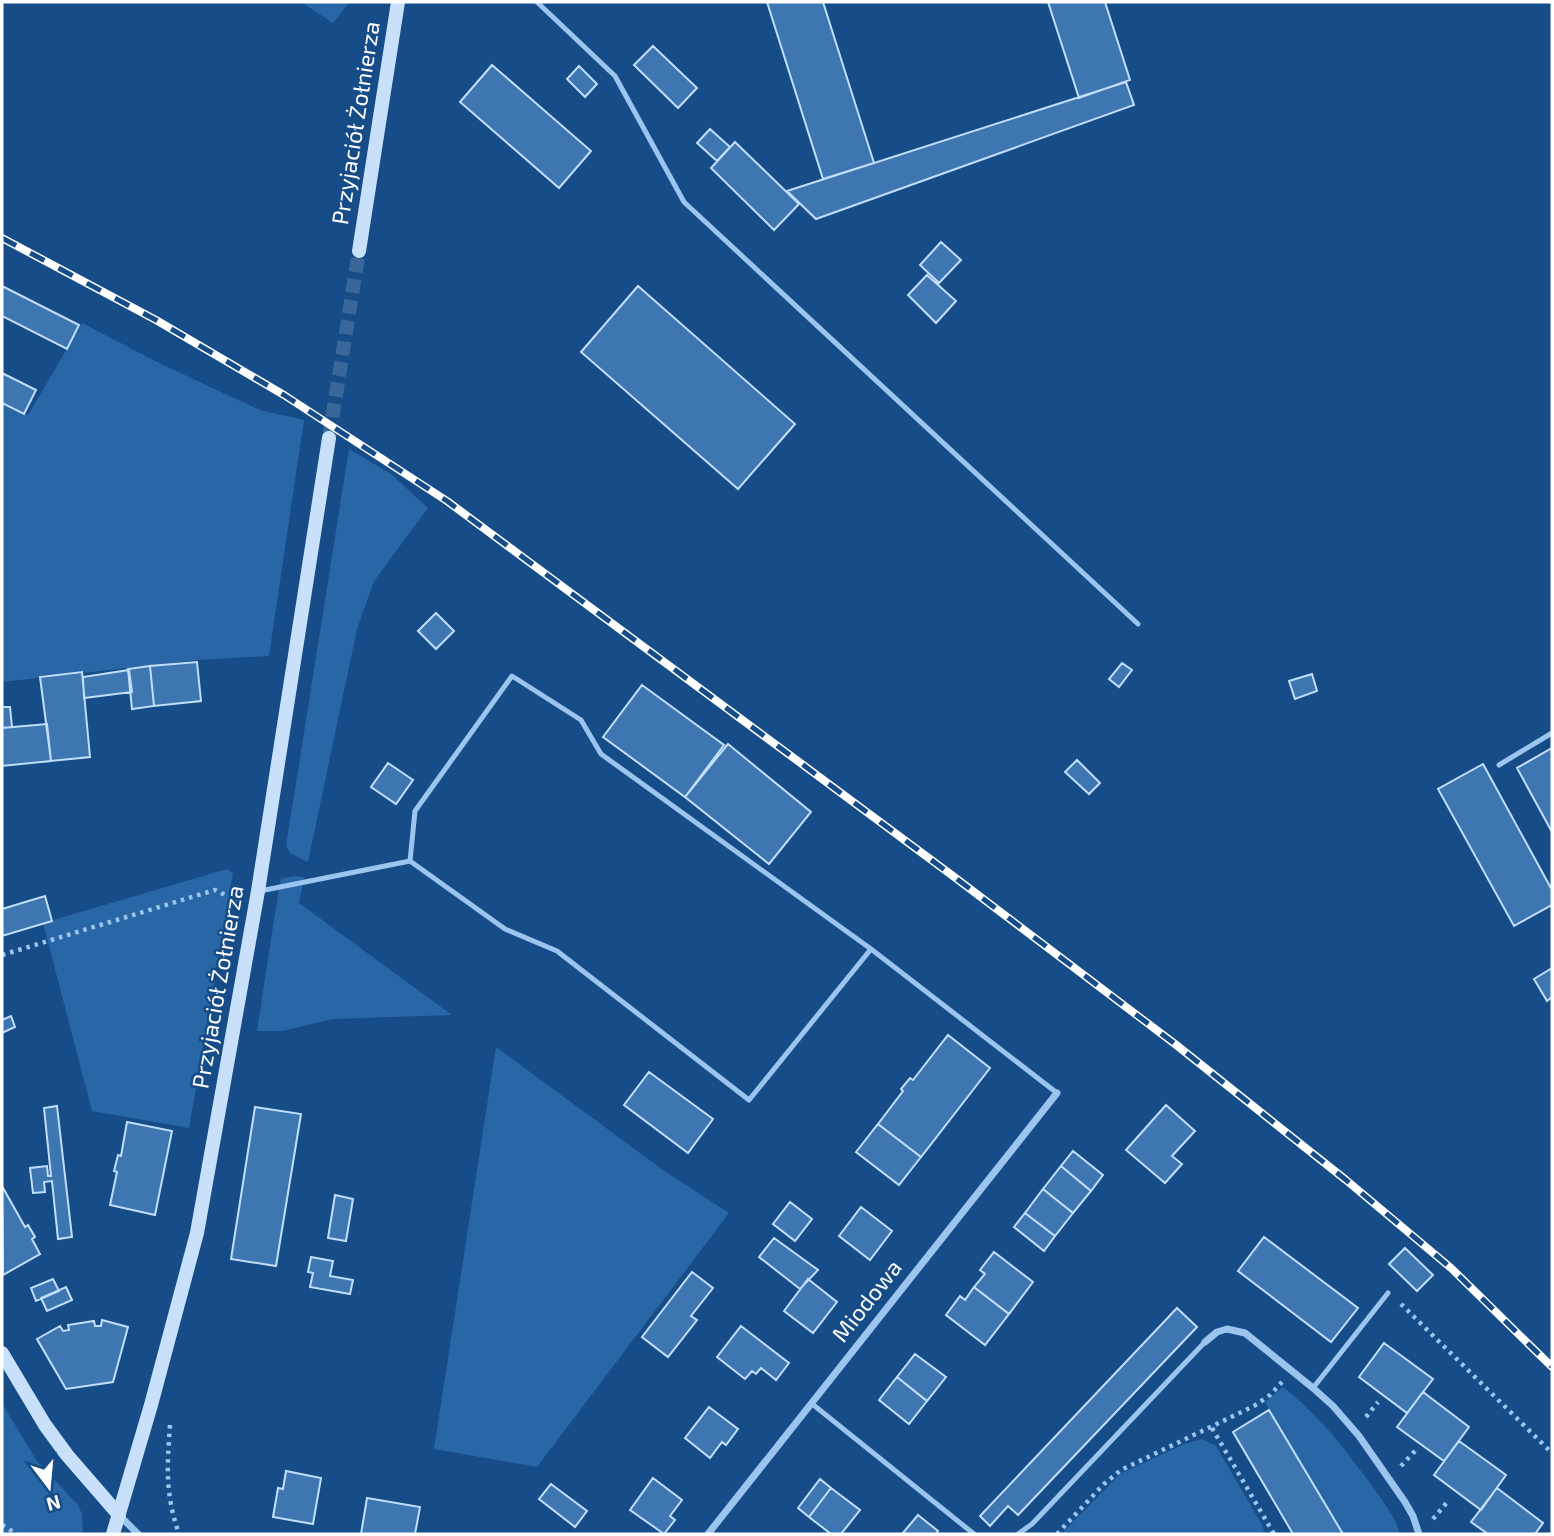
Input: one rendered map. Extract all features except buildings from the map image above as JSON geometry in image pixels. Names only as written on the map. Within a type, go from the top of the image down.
[{"type":"main road","name":"Przyjaciół Żołnierza","points":[[359,251],[398,2]]},
{"type":"main road","name":"Przyjaciół Żołnierza","points":[[113,1534],[197,1233],[258,891],[329,438]]},
{"type":"main road","points":[[2,1353],[45,1425],[119,1515]]},
{"type":"street","name":"Miodowa","points":[[708,1534],[1057,1093]]},
{"type":"street","points":[[1205,1342],[1217,1332],[1227,1329],[1245,1333],[1313,1388],[1359,1436],[1405,1502],[1419,1534]]},
{"type":"street","points":[[119,1515],[138,1534]]},
{"type":"lane","points":[[537,2],[615,76],[684,202],[1138,624]]},
{"type":"lane","points":[[410,861],[415,811],[512,676],[582,720],[601,754],[871,949],[1057,1093]]},
{"type":"lane","points":[[1499,765],[1552,733]]},
{"type":"lane","points":[[258,891],[410,861],[505,929],[557,951],[748,1100],[871,949]]},
{"type":"lane","points":[[1313,1388],[1388,1293]]},
{"type":"lane","points":[[1018,1534],[1032,1524],[1205,1342]]},
{"type":"lane","points":[[811,1403],[974,1534]]},
{"type":"path","points":[[2,955],[215,890],[254,910]]},
{"type":"path","points":[[1401,1303],[1552,1453]]},
{"type":"path","points":[[1057,1534],[1112,1476],[1264,1400],[1282,1381]]},
{"type":"path","points":[[1363,1421],[1378,1402]]},
{"type":"path","points":[[170,1423],[167,1485],[170,1508],[179,1534]]},
{"type":"path","points":[[1212,1428],[1274,1534]]},
{"type":"path","points":[[1398,1470],[1415,1451]]},
{"type":"path","points":[[1433,1519],[1449,1500]]},
{"type":"path","points":[[2,1525],[18,1534]]},
{"type":"shaded area","points":[[301,2],[350,2],[333,23]]},
{"type":"shaded area","points":[[82,323],[159,363],[260,410],[304,420],[269,656],[198,660],[2,682],[2,403],[28,415]]},
{"type":"shaded area","points":[[349,449],[391,474],[428,508],[374,581],[357,629],[308,862],[290,853],[286,846]]},
{"type":"shaded area","points":[[227,869],[233,873],[189,1128],[92,1111],[43,923]]},
{"type":"shaded area","points":[[304,877],[299,903],[452,1015],[333,1019],[282,1031],[257,1031],[279,887],[281,879]]},
{"type":"shaded area","points":[[496,1047],[663,1170],[729,1213],[537,1467],[434,1449]]},
{"type":"shaded area","points":[[1283,1387],[1319,1420],[1350,1457],[1387,1507],[1400,1534],[1343,1534],[1265,1402]]},
{"type":"shaded area","points":[[2,1403],[37,1461],[78,1505],[82,1514],[83,1534],[2,1534]]},
{"type":"shaded area","points":[[1202,1439],[1216,1446],[1265,1534],[1061,1534],[1120,1474],[1184,1444]]},
{"type":"tunnel","points":[[329,438],[359,251]]},
{"type":"railway","points":[[2,238],[156,320],[284,395],[447,501],[1175,1044],[1346,1180],[1451,1268],[1552,1367]]}]
